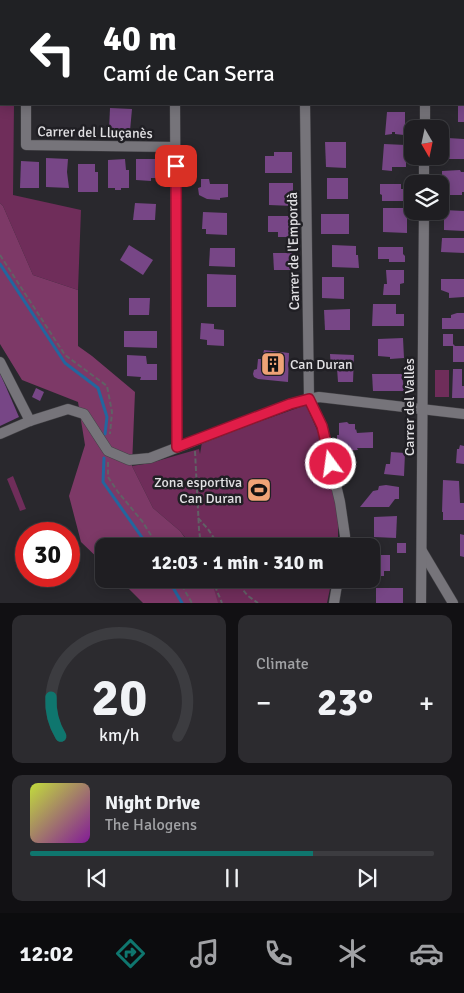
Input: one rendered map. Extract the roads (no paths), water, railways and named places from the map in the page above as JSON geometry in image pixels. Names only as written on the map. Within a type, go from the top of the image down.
[{"type":"street","name":"Carrer del Lluçanès","points":[[26,105],[26,145],[175,147]]},
{"type":"street","points":[[175,105],[177,447]]},
{"type":"street","name":"Carrer de l'Empordà","points":[[305,105],[309,399]]},
{"type":"street","points":[[424,120],[425,105]]},
{"type":"street","name":"Carrer del Vallès","points":[[421,603],[424,220]]},
{"type":"street","points":[[0,362],[30,421]]},
{"type":"street","points":[[0,434],[30,421],[68,409],[84,414],[108,451],[129,460],[150,458],[290,404],[319,397],[464,414]]},
{"type":"street","points":[[309,399],[322,426],[340,502],[345,538]]},
{"type":"street","points":[[421,550],[453,603]]},
{"type":"street","points":[[334,603],[336,588]]},
{"type":"waterway","points":[[0,264],[65,363],[98,388],[107,417],[105,434]]},
{"type":"waterway","points":[[104,458],[103,482],[142,538]]},
{"type":"waterway","points":[[173,588],[182,603]]},
{"type":"place","name":"Can Duran","points":[[273,364]]},
{"type":"place","name":"Zona esportiva Can Duran","points":[[259,490]]}]
